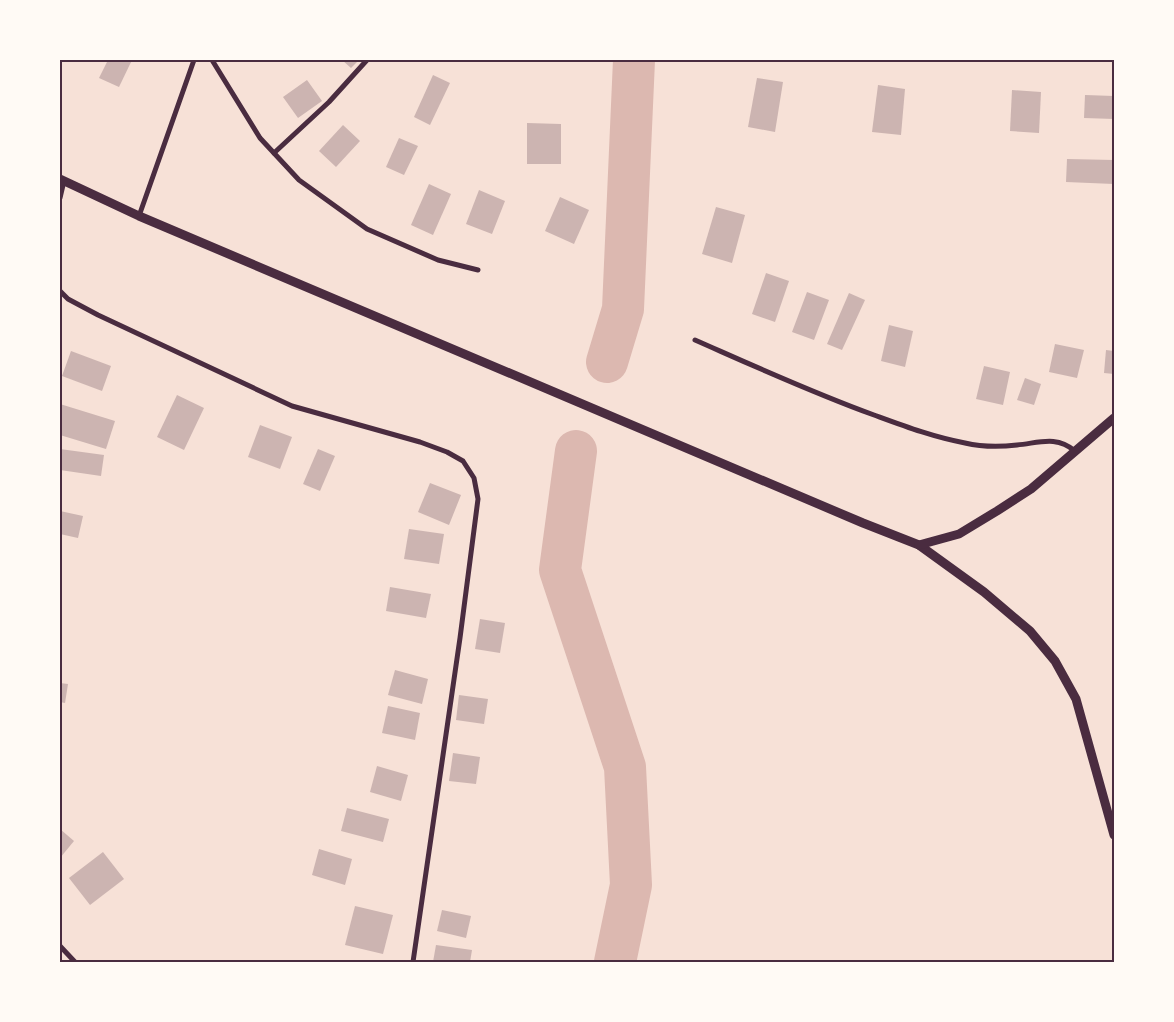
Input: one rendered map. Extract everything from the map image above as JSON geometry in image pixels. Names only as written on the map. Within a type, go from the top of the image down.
[{"type":"street","points":[[139,216],[194,60]]},
{"type":"street","points":[[212,60],[260,138],[299,180],[367,229],[438,260],[478,270]]},
{"type":"street","points":[[274,153],[329,102],[367,60]]},
{"type":"street","points":[[60,198],[62,180],[139,216],[919,545],[984,592],[1030,632],[1055,661],[1076,700],[1114,836]]},
{"type":"street","points":[[60,292],[68,299],[98,315],[292,406],[420,442],[447,452],[463,461],[474,478],[478,499],[413,962]]},
{"type":"street","points":[[695,340],[829,398],[933,436],[980,446],[1017,446],[1055,441],[1067,444],[1075,451]]},
{"type":"street","points":[[919,545],[959,534],[990,516],[1031,489],[1114,418]]},
{"type":"street","points":[[60,946],[74,962]]},
{"type":"building","points":[[108,60],[132,60],[119,87],[99,78]]},
{"type":"building","points":[[342,60],[359,60],[351,68]]},
{"type":"building","points":[[433,75],[450,83],[430,125],[414,117]]},
{"type":"building","points":[[757,78],[783,82],[775,132],[748,127]]},
{"type":"building","points":[[307,80],[322,101],[298,118],[283,97]]},
{"type":"building","points":[[878,85],[905,89],[901,135],[872,132]]},
{"type":"building","points":[[1012,90],[1041,92],[1039,133],[1010,131]]},
{"type":"building","points":[[1085,95],[1114,96],[1114,119],[1084,118]]},
{"type":"building","points":[[527,123],[561,124],[561,164],[527,164]]},
{"type":"building","points":[[343,125],[360,141],[336,167],[319,151]]},
{"type":"building","points":[[399,138],[418,146],[404,175],[386,167]]},
{"type":"building","points":[[1067,159],[1114,160],[1114,184],[1066,182]]},
{"type":"building","points":[[429,184],[451,194],[433,235],[411,225]]},
{"type":"building","points":[[479,190],[505,201],[492,234],[466,224]]},
{"type":"building","points":[[560,197],[589,210],[574,244],[545,231]]},
{"type":"building","points":[[716,207],[745,215],[732,263],[702,254]]},
{"type":"building","points":[[766,273],[789,281],[775,322],[752,314]]},
{"type":"building","points":[[807,292],[829,300],[814,340],[792,332]]},
{"type":"building","points":[[849,293],[865,300],[842,350],[827,344]]},
{"type":"building","points":[[889,325],[913,331],[905,367],[881,361]]},
{"type":"building","points":[[1055,344],[1084,350],[1077,378],[1049,372]]},
{"type":"building","points":[[1106,350],[1114,351],[1114,374],[1104,373]]},
{"type":"building","points":[[71,351],[111,366],[102,391],[62,376]]},
{"type":"building","points":[[984,366],[1010,372],[1003,405],[976,399]]},
{"type":"building","points":[[1025,378],[1041,384],[1034,405],[1017,400]]},
{"type":"building","points":[[177,395],[204,408],[184,450],[157,437]]},
{"type":"building","points":[[60,404],[115,421],[106,449],[60,435]]},
{"type":"building","points":[[260,425],[292,437],[280,469],[248,457]]},
{"type":"building","points":[[60,449],[104,455],[101,476],[60,470]]},
{"type":"building","points":[[318,449],[335,456],[320,491],[303,484]]},
{"type":"building","points":[[430,483],[461,495],[449,525],[418,512]]},
{"type":"building","points":[[60,511],[83,516],[78,538],[60,534]]},
{"type":"building","points":[[409,529],[444,534],[439,564],[404,559]]},
{"type":"building","points":[[390,587],[431,594],[426,618],[386,611]]},
{"type":"building","points":[[480,619],[505,623],[500,653],[475,649]]},
{"type":"building","points":[[395,670],[428,679],[422,704],[388,695]]},
{"type":"building","points":[[60,683],[68,684],[65,703],[60,702]]},
{"type":"building","points":[[459,695],[488,699],[484,724],[456,720]]},
{"type":"building","points":[[388,706],[420,713],[415,740],[382,733]]},
{"type":"building","points":[[453,753],[480,757],[476,784],[449,781]]},
{"type":"building","points":[[377,766],[408,775],[401,801],[370,792]]},
{"type":"building","points":[[347,808],[389,819],[383,842],[341,831]]},
{"type":"building","points":[[60,829],[74,841],[60,858]]},
{"type":"building","points":[[319,849],[352,859],[345,885],[312,875]]},
{"type":"building","points":[[103,852],[124,879],[90,905],[69,878]]},
{"type":"building","points":[[355,906],[393,915],[383,954],[345,945]]},
{"type":"building","points":[[442,910],[471,916],[466,938],[437,931]]},
{"type":"building","points":[[436,945],[472,950],[470,962],[433,962]]},
{"type":"waterway","points":[[607,362],[623,309],[634,60]]},
{"type":"waterway","points":[[576,451],[560,570],[625,767],[631,885],[615,962]]}]
